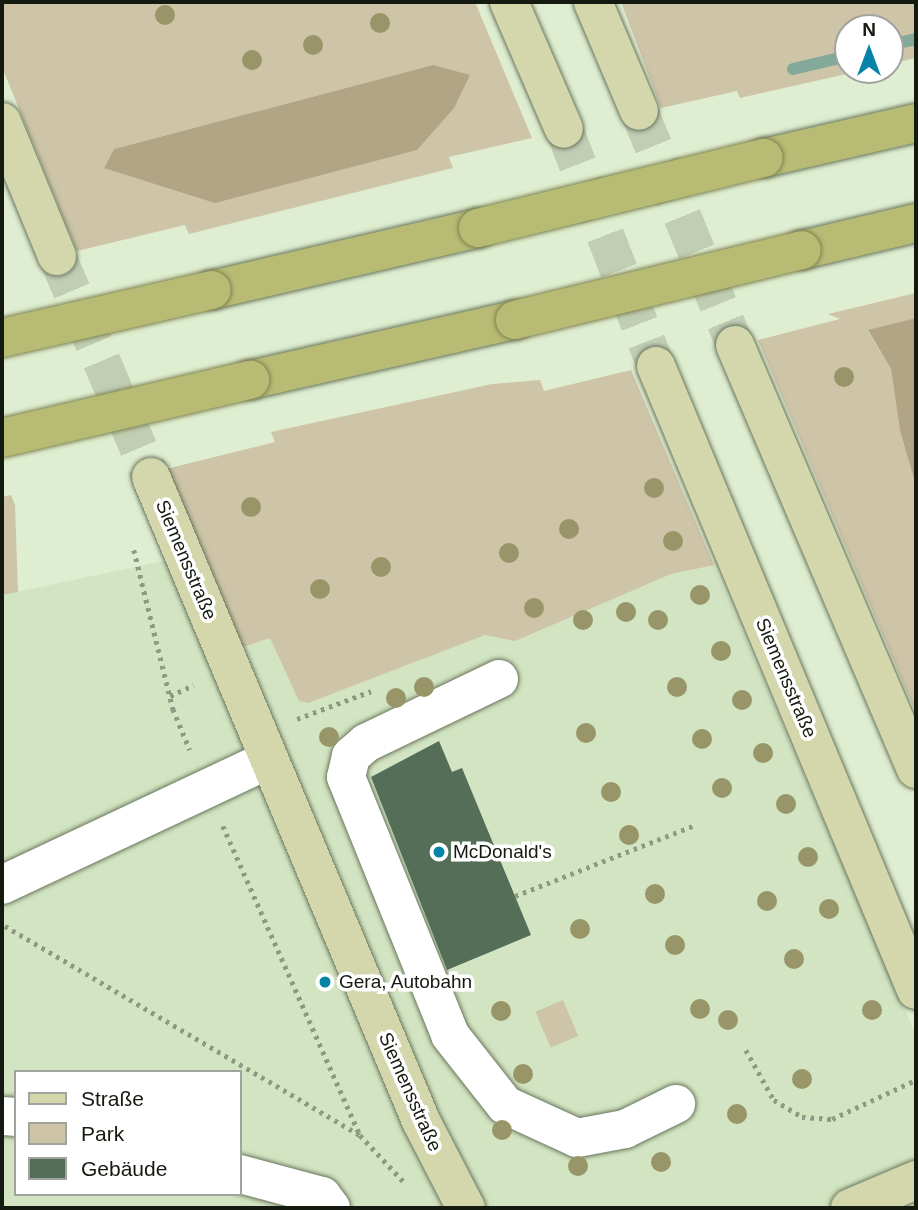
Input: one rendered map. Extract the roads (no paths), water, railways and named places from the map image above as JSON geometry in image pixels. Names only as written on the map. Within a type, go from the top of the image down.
[{"type":"highway","points":[[2,338],[916,123]]},
{"type":"highway","points":[[2,438],[515,320],[916,223]]},
{"type":"main road","points":[[509,2],[564,129]]},
{"type":"main road","points":[[593,2],[639,111]]},
{"type":"main road","points":[[2,122],[57,256]]},
{"type":"main road","points":[[735,345],[916,769]]},
{"type":"main road","name":"Siemensstraße","points":[[656,366],[916,990]]},
{"type":"main road","name":"Siemensstraße","points":[[151,477],[421,1121],[470,1202]]},
{"type":"main road","points":[[850,1208],[916,1180]]},
{"type":"street","points":[[499,679],[366,743],[351,756],[346,777],[450,1035],[505,1105],[577,1139],[625,1129],[676,1104]]},
{"type":"street","points":[[2,885],[268,760]]},
{"type":"street","points":[[242,1175],[322,1196],[331,1208]]},
{"type":"waterway","points":[[904,42],[916,39]]},
{"type":"waterway","points":[[793,69],[834,59]]},
{"type":"tunnel","points":[[639,111],[735,345]]},
{"type":"tunnel","points":[[564,129],[656,366]]},
{"type":"tunnel","points":[[57,256],[151,477]]},
{"type":"place","name":"McDonald's","points":[[439,852]]},
{"type":"place","name":"Gera, Autobahn","points":[[325,982]]}]
